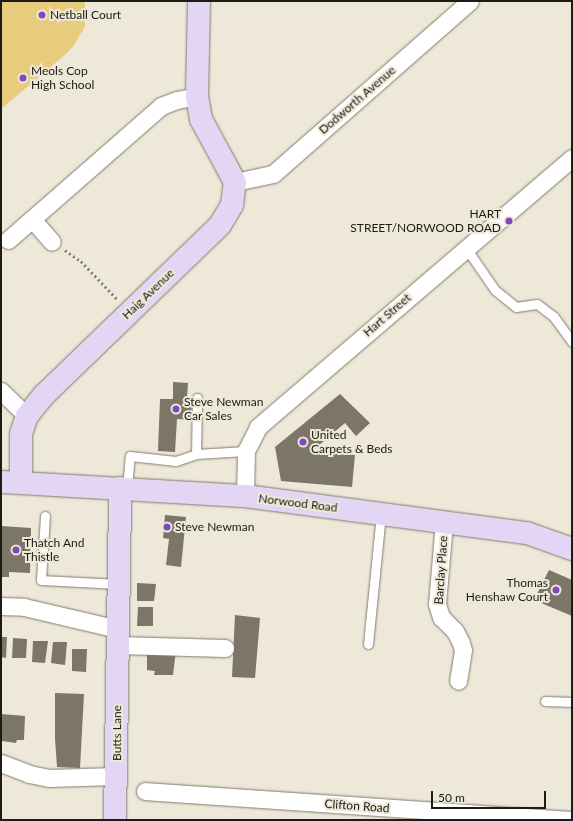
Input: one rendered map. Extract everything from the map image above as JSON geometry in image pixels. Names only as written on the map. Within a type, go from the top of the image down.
[{"type":"street","points":[[199,1],[197,96],[202,119],[235,182]]},
{"type":"street","name":"Dodworth Avenue","points":[[235,182],[273,174],[470,1]]},
{"type":"street","points":[[8,240],[161,106],[177,100],[197,96]]},
{"type":"street","name":"Hart Street","points":[[245,496],[246,451],[258,427],[572,158]]},
{"type":"street","name":"Haig Avenue","points":[[11,482],[21,434],[27,416],[44,395],[220,225],[232,206],[235,182]]},
{"type":"street","points":[[32,219],[52,242]]},
{"type":"street","points":[[1,391],[27,416]]},
{"type":"street","name":"Norwood Road","points":[[11,482],[245,496],[527,533],[572,549]]},
{"type":"street","name":"Butts Lane","points":[[115,820],[118,584],[124,488]]},
{"type":"street","name":"Barclay Place","points":[[444,522],[437,604],[441,617],[455,631],[462,643],[463,650],[458,681]]},
{"type":"street","points":[[1,606],[24,607],[118,637],[225,648]]},
{"type":"street","points":[[1,763],[29,774],[50,778],[116,776]]},
{"type":"street","name":"Clifton Road","points":[[145,791],[569,820]]},
{"type":"lane","points":[[466,248],[495,290],[516,307],[537,304],[554,317],[572,342]]},
{"type":"lane","points":[[196,454],[197,398]]},
{"type":"lane","points":[[124,488],[130,456],[176,462],[196,454],[246,451]]},
{"type":"lane","points":[[368,644],[381,514]]},
{"type":"lane","points":[[45,516],[41,580],[118,584]]},
{"type":"lane","points":[[545,701],[572,702]]},
{"type":"path","points":[[52,242],[81,261],[129,313]]},
{"type":"shaded area","name":"Meols Cop High School","points":[[1,1],[85,1],[85,26],[74,45],[66,54],[1,109]]},
{"type":"building","name":"Steve Newman Car Sales","points":[[173,382],[188,383],[187,397],[192,397],[191,420],[177,419],[175,452],[158,451],[160,399],[173,399]]},
{"type":"building","name":"United Carpets & Beds","points":[[340,394],[370,423],[356,436],[345,423],[311,452],[355,455],[352,487],[281,481],[275,447]]},
{"type":"building","points":[[165,515],[186,517],[181,567],[166,565],[169,539],[163,538]]},
{"type":"building","name":"Thatch And Thistle","points":[[1,526],[31,528],[30,573],[9,572],[9,577],[1,577]]},
{"type":"building","name":"Thomas Henshaw Court","points":[[549,570],[572,580],[572,616],[534,600]]},
{"type":"building","points":[[137,583],[156,584],[154,601],[137,601]]},
{"type":"building","points":[[138,607],[153,607],[153,626],[137,626]]},
{"type":"building","points":[[235,615],[260,618],[255,678],[232,677]]},
{"type":"building","points":[[1,637],[7,637],[6,658],[1,657]]},
{"type":"building","points":[[13,638],[27,639],[26,658],[12,658]]},
{"type":"building","points":[[33,641],[48,641],[45,663],[32,662]]},
{"type":"building","points":[[53,642],[67,642],[65,665],[51,663]]},
{"type":"building","points":[[72,649],[87,649],[86,672],[72,671]]},
{"type":"building","points":[[176,650],[173,675],[154,675],[155,671],[147,670],[147,652]]},
{"type":"building","points":[[55,693],[84,694],[80,768],[57,767],[55,739]]},
{"type":"building","points":[[1,714],[25,716],[24,740],[17,740],[16,743],[2,741]]},
{"type":"place","name":"Netball Court","points":[[42,15]]},
{"type":"place","name":"Meols Cop High School","points":[[23,78]]},
{"type":"place","name":"HART STREET/NORWOOD ROAD","points":[[509,221]]},
{"type":"place","name":"Steve Newman Car Sales","points":[[176,409]]},
{"type":"place","name":"United Carpets & Beds","points":[[303,442]]},
{"type":"place","name":"Steve Newman","points":[[167,527]]},
{"type":"place","name":"Thatch And Thistle","points":[[16,550]]},
{"type":"place","name":"Thomas Henshaw Court","points":[[556,590]]}]
